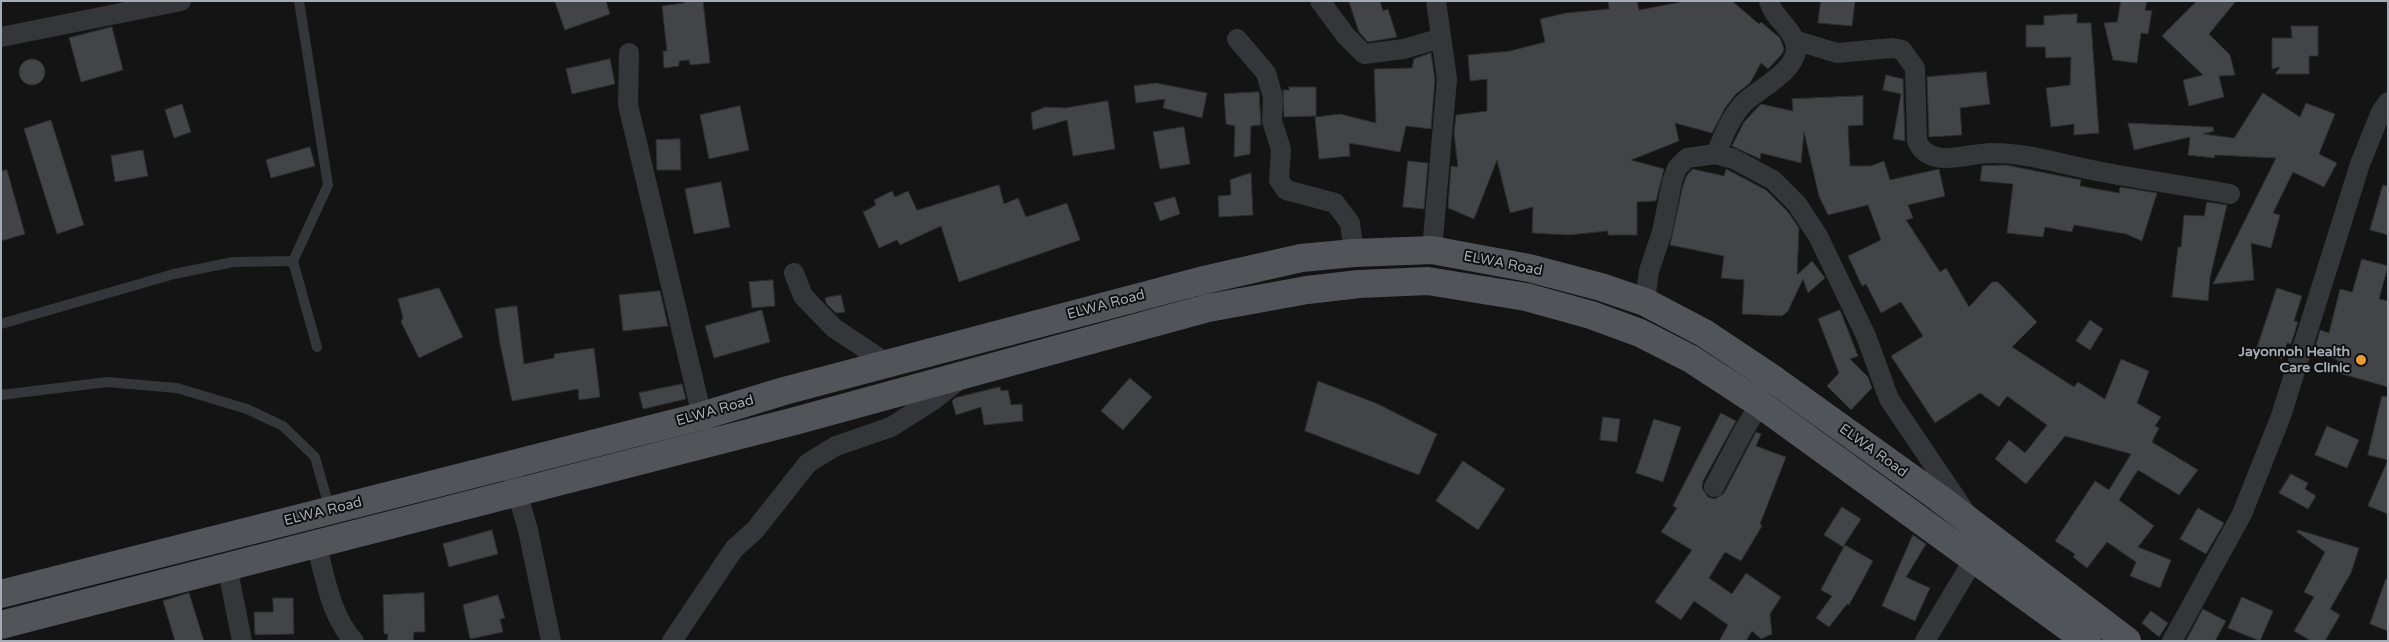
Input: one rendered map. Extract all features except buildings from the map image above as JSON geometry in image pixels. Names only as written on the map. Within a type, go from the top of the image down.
[{"type":"main road","name":"ELWA Road","points":[[1,594],[702,416],[1200,280],[1301,258],[1354,253],[1432,250],[1529,268],[1601,287],[1645,302],[1704,333],[1776,381],[1972,524],[2127,641]]},
{"type":"main road","name":"ELWA Road","points":[[1,625],[967,374],[1208,308],[1307,290],[1359,284],[1428,281],[1526,297],[1591,315],[1640,333],[1691,359],[1760,404],[2086,641]]},
{"type":"street","points":[[1,37],[123,7],[181,1]]},
{"type":"street","points":[[1320,1],[1346,36],[1364,54],[1404,49],[1441,38]]},
{"type":"street","points":[[1432,250],[1447,79],[1436,1]]},
{"type":"street","points":[[1716,154],[1741,105],[1749,97],[1777,79],[1788,67],[1795,50],[1794,40],[1775,16],[1769,1]]},
{"type":"street","points":[[1237,39],[1266,74],[1273,97],[1272,120],[1281,149],[1279,180],[1286,190],[1334,203],[1350,223],[1354,253]]},
{"type":"street","points":[[1794,40],[1837,53],[1892,48],[1902,50],[1911,59],[1915,68],[1917,140],[1920,148],[1936,157],[1950,159],[1994,153],[2024,156],[2102,172],[2230,194]]},
{"type":"street","points":[[629,53],[628,105],[683,329],[702,416]]},
{"type":"street","points":[[2172,641],[2242,514],[2281,416],[2360,164],[2381,112],[2388,102]]},
{"type":"street","points":[[1645,302],[1649,270],[1662,232],[1672,182],[1678,168],[1687,158],[1716,154],[1734,159],[1772,180],[1797,204],[1818,236],[1842,282],[1866,336],[1889,399],[1972,524]]},
{"type":"street","points":[[794,274],[802,296],[834,328],[888,364]]},
{"type":"street","points":[[672,641],[734,549],[755,530],[808,463],[836,446],[891,426],[935,399],[967,374]]},
{"type":"street","points":[[1714,487],[1760,404]]},
{"type":"street","points":[[509,464],[528,530],[551,641]]},
{"type":"street","points":[[316,543],[336,613],[346,632],[354,641]]},
{"type":"street","points":[[1925,641],[1974,559]]},
{"type":"street","points":[[227,566],[242,641]]},
{"type":"lane","points":[[299,1],[328,185],[294,261],[317,347]]},
{"type":"lane","points":[[1,324],[174,274],[233,262],[294,261]]},
{"type":"lane","points":[[1,395],[107,382],[177,388],[247,409],[283,426],[315,457],[330,510]]},
{"type":"place","name":"Jayonnoh Health Care Clinic","points":[[2361,360]]}]
